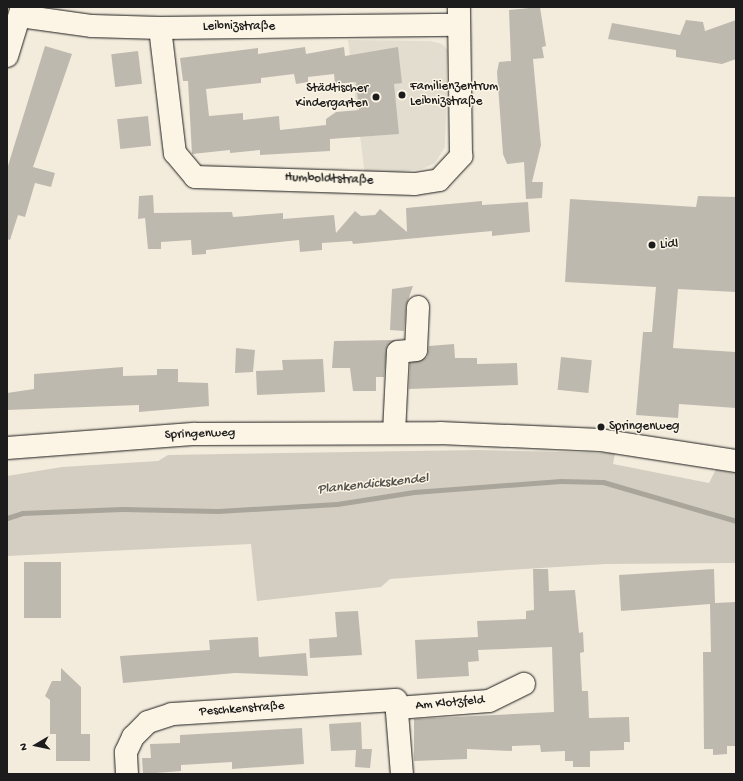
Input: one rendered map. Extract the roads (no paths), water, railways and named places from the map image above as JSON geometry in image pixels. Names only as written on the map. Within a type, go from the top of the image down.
[{"type":"street","name":"Leibnizstraße","points":[[21,9],[92,26],[160,28],[459,16]]},
{"type":"street","points":[[7,56],[21,9]]},
{"type":"street","name":"Humboldtstraße","points":[[160,28],[175,152],[195,177],[415,184],[439,180],[461,156],[459,16]]},
{"type":"street","points":[[394,433],[398,352],[416,350],[418,307]]},
{"type":"street","name":"Springenweg","points":[[7,448],[196,434],[394,433],[600,440],[736,461]]},
{"type":"street","name":"Am Klotzfeld","points":[[402,774],[396,704],[489,702],[524,684]]},
{"type":"street","name":"Peschkenstraße","points":[[127,774],[126,752],[133,737],[148,722],[172,714],[396,704]]},
{"type":"waterway","name":"Plankendickskendel","points":[[7,518],[22,513],[122,509],[218,511],[337,504],[414,492],[561,481],[603,482],[736,521]]},
{"type":"place","name":"Familienzentrum Leibnizstraße","points":[[402,95]]},
{"type":"place","name":"Städtischer Kindergarten","points":[[376,97]]},
{"type":"place","name":"Lidl","points":[[652,245]]},
{"type":"place","name":"Springenweg","points":[[601,427]]}]
